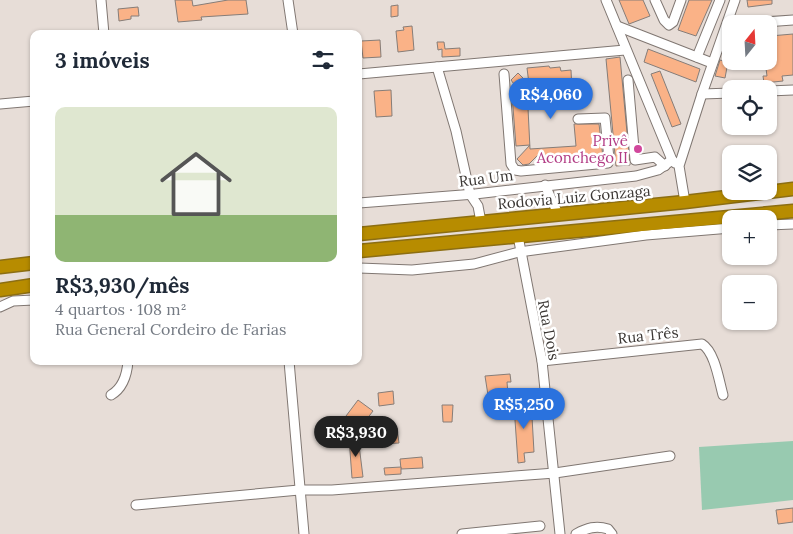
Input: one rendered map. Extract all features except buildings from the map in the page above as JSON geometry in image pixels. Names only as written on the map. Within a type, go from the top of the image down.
[{"type":"highway","name":"Rodovia Luiz Gonzaga","points":[[362,234],[685,202],[793,189]]},
{"type":"highway","points":[[362,251],[793,211]]},
{"type":"highway","points":[[0,267],[30,263]]},
{"type":"highway","points":[[0,290],[30,286]]},
{"type":"street","points":[[101,0],[104,30]]},
{"type":"street","points":[[288,0],[292,30]]},
{"type":"street","points":[[606,0],[672,164],[685,202]]},
{"type":"street","points":[[655,0],[664,20],[669,25],[673,22],[681,0]]},
{"type":"street","points":[[697,57],[720,0]]},
{"type":"street","points":[[732,15],[735,0]]},
{"type":"street","points":[[778,21],[793,20]]},
{"type":"street","points":[[616,26],[712,63]]},
{"type":"street","points":[[672,164],[722,42]]},
{"type":"street","points":[[362,74],[625,50]]},
{"type":"street","points":[[437,67],[456,132],[470,194],[478,206],[481,222]]},
{"type":"street","points":[[504,74],[511,164],[518,170],[608,163],[605,118],[578,119]]},
{"type":"street","points":[[628,80],[635,163],[655,157],[672,164]]},
{"type":"street","points":[[777,91],[793,90]]},
{"type":"street","points":[[702,94],[722,93]]},
{"type":"street","points":[[0,104],[30,101]]},
{"type":"street","name":"Rua Um","points":[[362,203],[470,194],[519,184],[544,185],[636,176],[650,173],[672,164]]},
{"type":"street","points":[[518,170],[519,184]]},
{"type":"street","points":[[544,185],[558,214]]},
{"type":"street","points":[[777,225],[793,224]]},
{"type":"street","points":[[362,268],[412,270],[474,264],[519,252],[646,235],[722,229]]},
{"type":"street","name":"Rua Dois","points":[[518,236],[519,252],[542,361],[560,534]]},
{"type":"street","points":[[0,307],[13,301],[30,300]]},
{"type":"street","name":"Rua Três","points":[[542,361],[702,344],[711,357],[723,395]]},
{"type":"street","points":[[111,395],[118,391],[122,384],[127,365]]},
{"type":"street","points":[[289,365],[304,534]]},
{"type":"street","points":[[136,505],[299,490],[332,490],[555,473],[670,456]]},
{"type":"street","points":[[462,534],[507,532],[540,526]]},
{"type":"street","points":[[576,534],[589,528],[600,526],[608,529],[612,534]]},
{"type":"green space","points":[[793,441],[793,500],[702,510],[699,447]]},
{"type":"place","name":"Privê Aconchego II","points":[[638,149]]}]
